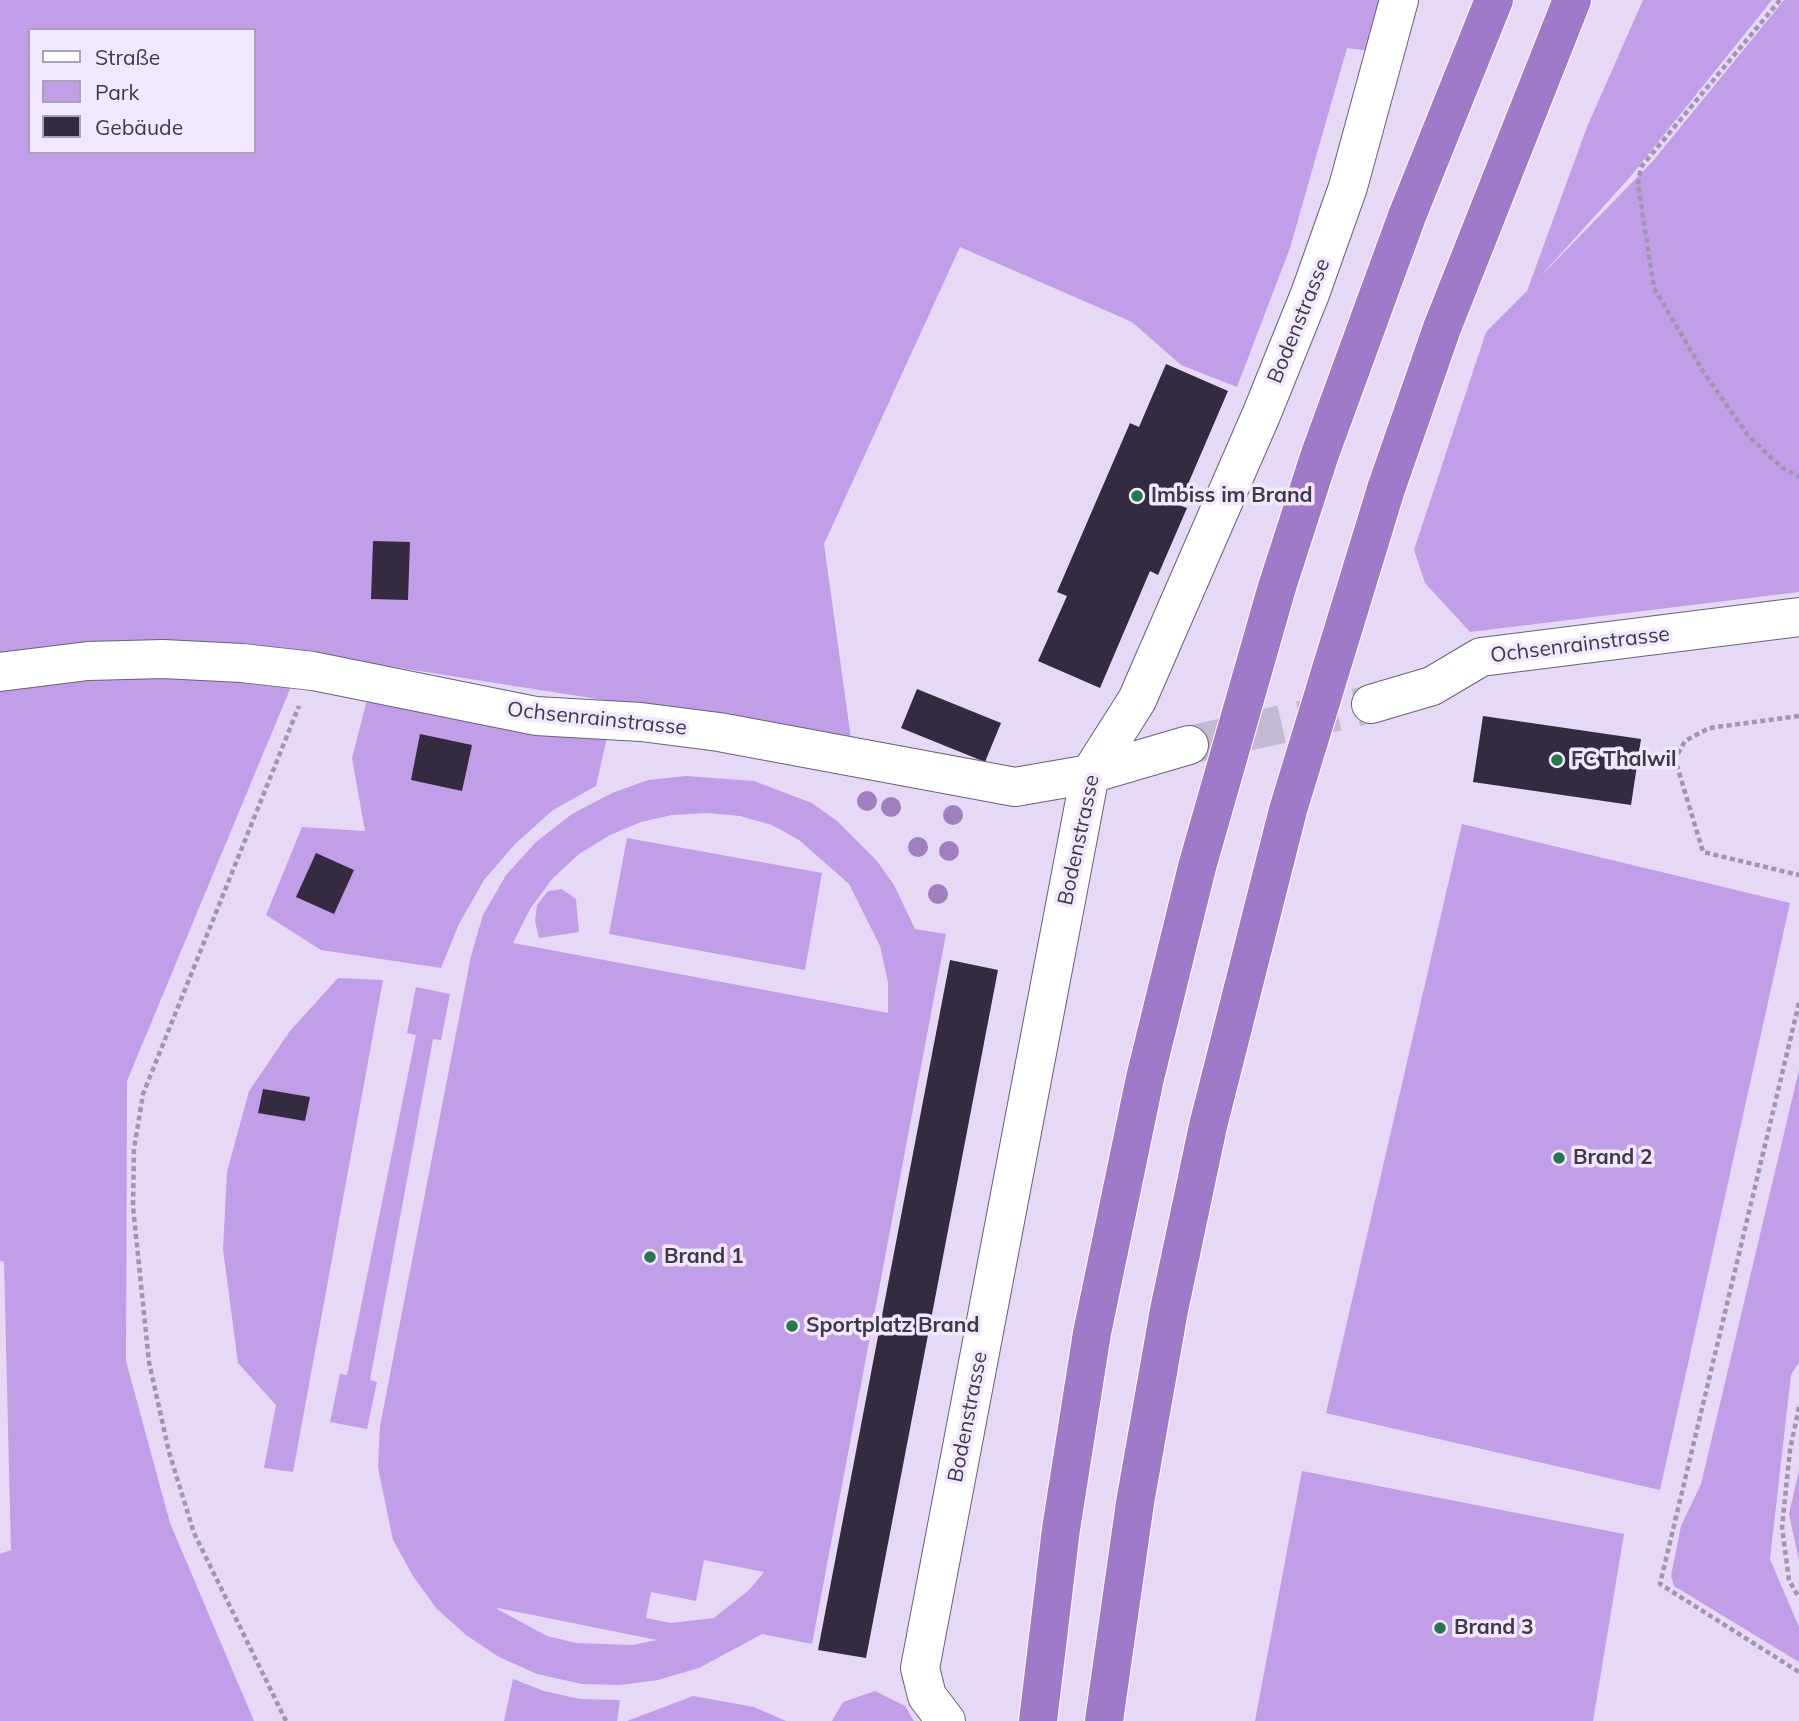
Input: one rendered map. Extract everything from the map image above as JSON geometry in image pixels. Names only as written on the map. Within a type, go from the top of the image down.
[{"type":"highway","points":[[1038,1721],[1065,1502],[1092,1333],[1145,1077],[1196,867],[1254,664],[1320,454],[1407,216],[1494,0]]},
{"type":"highway","points":[[1104,1721],[1135,1503],[1169,1310],[1208,1126],[1274,861],[1334,653],[1386,489],[1442,328],[1572,0]]},
{"type":"street","name":"Bodenstrasse","points":[[946,1721],[927,1696],[920,1668],[1090,774],[1137,700],[1305,306],[1348,187],[1399,0]]},
{"type":"street","name":"Ochsenrainstrasse","points":[[1371,704],[1432,686],[1481,657],[1799,617]]},
{"type":"street","name":"Ochsenrainstrasse","points":[[0,671],[88,662],[163,659],[313,671],[511,712],[719,732],[1014,787],[1090,774],[1189,746]]},
{"type":"path","points":[[1780,0],[1642,167],[1638,184],[1654,288],[1704,373],[1747,434],[1781,467],[1799,477]]},
{"type":"path","points":[[286,1721],[194,1533],[169,1452],[149,1362],[133,1207],[134,1149],[143,1094],[313,671]]},
{"type":"path","points":[[1799,716],[1709,727],[1685,741],[1675,759],[1703,852],[1799,875]]},
{"type":"path","points":[[1799,1003],[1660,1584],[1799,1672]]},
{"type":"path","points":[[1799,1407],[1790,1450],[1782,1527],[1789,1580],[1799,1598]]},
{"type":"green space","points":[[0,0],[1383,0],[1369,51],[1347,48],[1290,248],[1237,387],[1181,365],[1132,322],[960,247],[824,544],[851,739],[305,653],[127,1081],[126,1361],[170,1523],[254,1721],[0,1721],[0,1554],[11,1550],[4,1262],[0,1261]]},
{"type":"green space","points":[[1643,0],[1772,0],[1630,177],[1538,279],[1653,161],[1784,0],[1799,0],[1799,592],[1470,632],[1425,583],[1414,550],[1486,332],[1527,291],[1587,127]]},
{"type":"green space","points":[[367,700],[608,733],[596,786],[553,810],[515,844],[484,880],[459,924],[441,968],[321,950],[266,915],[302,827],[365,831],[352,758]]},
{"type":"green space","points":[[686,776],[754,781],[812,803],[837,821],[877,861],[894,885],[915,929],[946,934],[812,1644],[762,1634],[699,1668],[658,1680],[620,1685],[582,1684],[537,1674],[499,1657],[466,1635],[436,1608],[413,1576],[393,1540],[378,1468],[380,1426],[471,956],[483,915],[506,875],[536,842],[572,814],[612,793],[648,780]],"holes":[[[707,813],[740,816],[772,825],[799,840],[849,884],[880,946],[888,982],[888,1013],[513,943],[530,909],[552,879],[579,854],[610,835],[641,822],[672,815]],[[704,1560],[764,1572],[749,1590],[714,1618],[671,1623],[646,1618],[651,1592],[696,1601]],[[497,1609],[657,1640],[633,1645],[576,1643],[547,1636]]]},
{"type":"green space","name":"Brand 2","points":[[1462,824],[1790,903],[1660,1490],[1326,1413]]},
{"type":"green space","points":[[627,838],[822,873],[805,970],[609,934]]},
{"type":"green space","points":[[562,889],[576,899],[579,932],[539,938],[535,921],[537,905],[548,891]]},
{"type":"green space","points":[[338,978],[383,980],[293,1472],[264,1468],[276,1405],[238,1363],[223,1249],[227,1172],[249,1091],[290,1031]]},
{"type":"green space","points":[[416,987],[450,994],[441,1040],[433,1039],[370,1380],[377,1382],[367,1429],[330,1422],[340,1374],[347,1375],[416,1035],[407,1033]]},
{"type":"green space","points":[[1799,1070],[1799,1362],[1791,1375],[1770,1559],[1799,1627],[1799,1662],[1674,1586],[1671,1576],[1681,1526],[1701,1484]]},
{"type":"green space","points":[[1799,1470],[1799,1560],[1789,1514]]},
{"type":"green space","name":"Brand 3","points":[[1302,1471],[1624,1534],[1593,1721],[1255,1721]]},
{"type":"green space","points":[[513,1679],[544,1691],[580,1699],[620,1700],[617,1721],[504,1721]]},
{"type":"green space","points":[[875,1691],[905,1706],[914,1721],[832,1721],[843,1702]]},
{"type":"green space","points":[[693,1696],[754,1707],[786,1721],[627,1721]]},
{"type":"building","points":[[1166,364],[1228,391],[1179,505],[1187,508],[1158,575],[1150,571],[1100,688],[1038,661],[1067,596],[1057,592],[1130,423],[1139,427]]},
{"type":"building","points":[[373,541],[410,542],[408,600],[371,599]]},
{"type":"building","points":[[917,689],[1001,723],[985,762],[901,728]]},
{"type":"building","name":"FC Thalwil","points":[[1483,716],[1641,739],[1631,805],[1473,782]]},
{"type":"building","points":[[420,734],[472,745],[462,791],[411,780]]},
{"type":"building","points":[[316,853],[354,870],[334,914],[296,897]]},
{"type":"building","points":[[950,960],[998,970],[866,1658],[818,1650]]},
{"type":"building","points":[[263,1089],[310,1097],[305,1121],[258,1113]]},
{"type":"tunnel","points":[[1189,745],[1371,704]]},
{"type":"place","name":"Imbiss im Brand","points":[[1137,496]]},
{"type":"place","name":"FC Thalwil","points":[[1557,760]]},
{"type":"place","name":"Brand 2","points":[[1559,1158]]},
{"type":"place","name":"Brand 1","points":[[650,1257]]},
{"type":"place","name":"Sportplatz Brand","points":[[792,1326]]},
{"type":"place","name":"Brand 3","points":[[1440,1628]]}]
